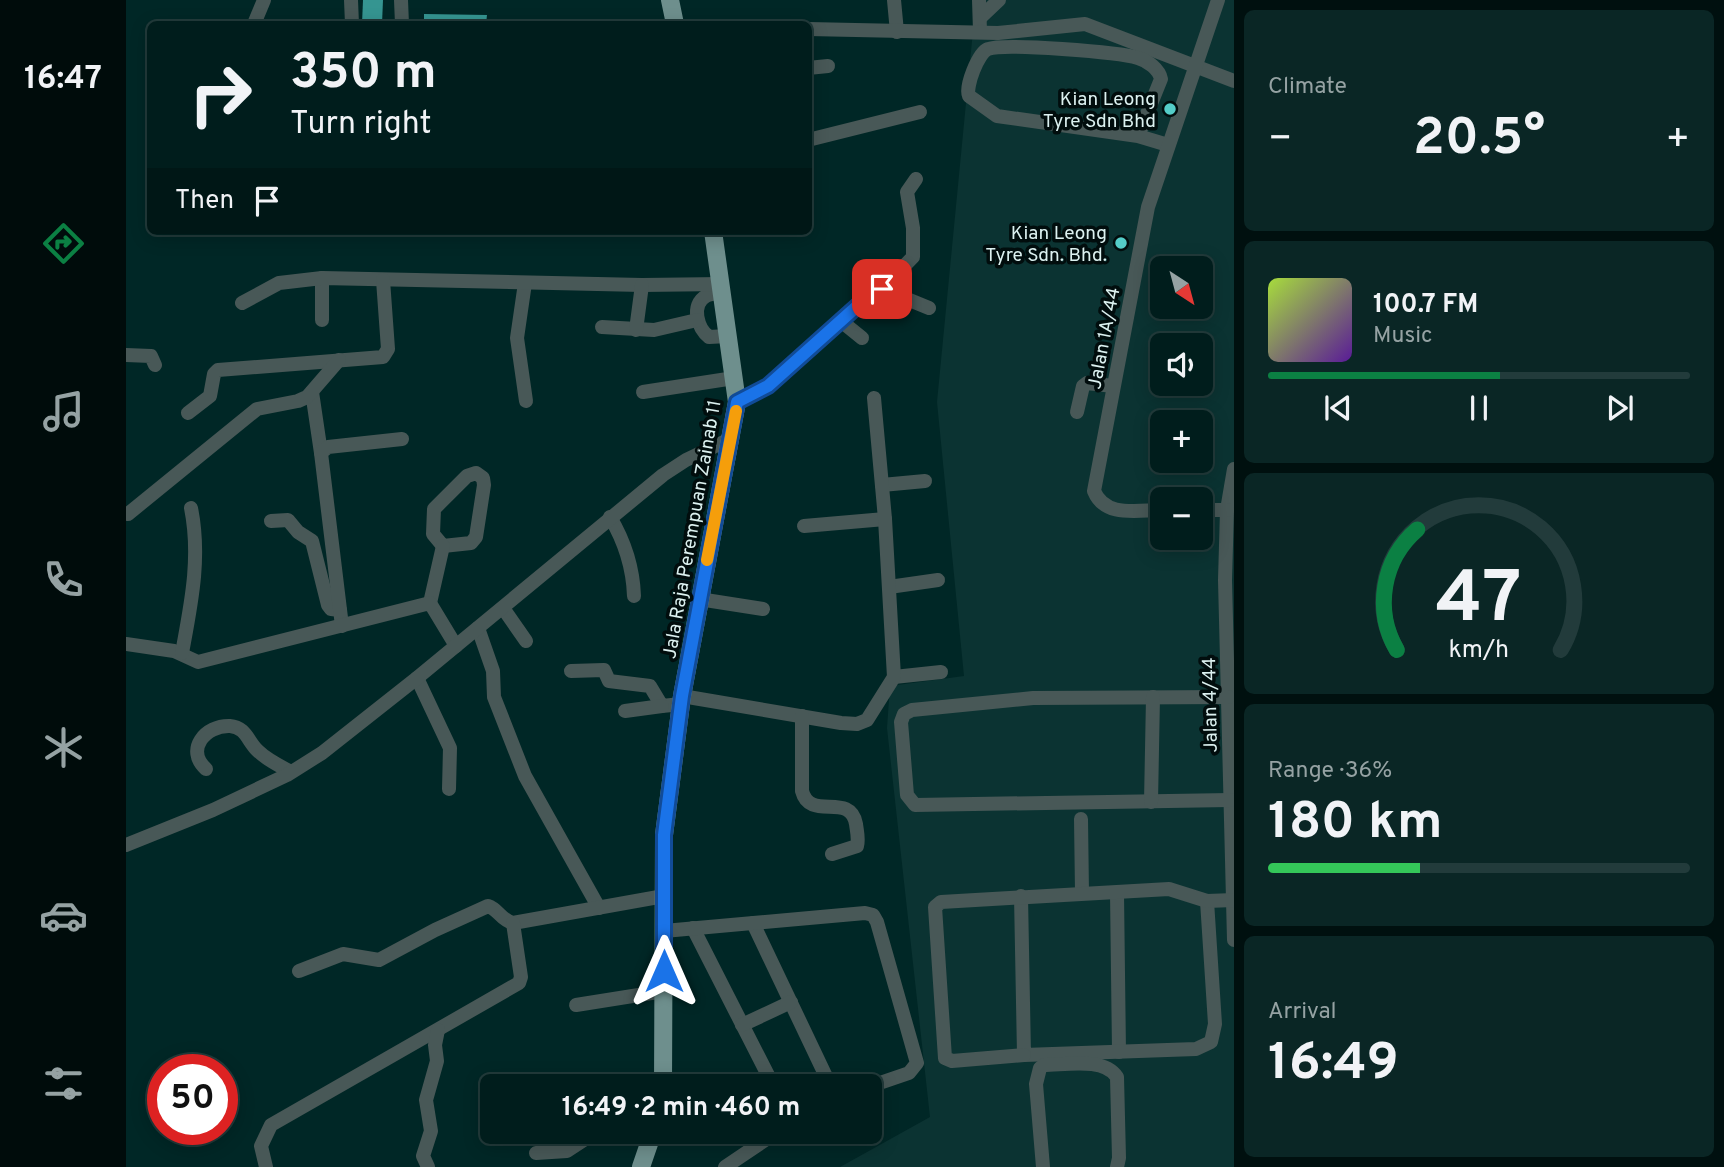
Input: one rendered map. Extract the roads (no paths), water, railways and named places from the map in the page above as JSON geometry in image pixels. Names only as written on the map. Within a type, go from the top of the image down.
[{"type":"main road","points":[[670,0],[674,21]]},
{"type":"main road","name":"Jala Raja Perempuan Zainab 11","points":[[663,1074],[664,835],[681,700],[737,402],[714,235]]},
{"type":"main road","points":[[641,1167],[649,1144]]},
{"type":"street","points":[[255,21],[264,0]]},
{"type":"street","points":[[351,0],[352,21]]},
{"type":"street","points":[[401,0],[402,21]]},
{"type":"street","points":[[894,0],[897,32]]},
{"type":"street","points":[[979,0],[980,25]]},
{"type":"street","points":[[980,25],[999,0]]},
{"type":"street","name":"Jalan 1A/44","points":[[1150,510],[1113,510],[1103,507],[1094,491],[1148,207],[1194,64],[1218,0]]},
{"type":"street","points":[[812,29],[897,32],[980,25],[998,33],[1085,24],[1234,81]]},
{"type":"street","points":[[1138,136],[1161,79],[1156,69],[1138,58],[1026,47],[991,49],[983,53],[968,85],[969,96],[997,116],[1138,136],[1168,145]]},
{"type":"street","points":[[812,68],[828,66]]},
{"type":"street","points":[[812,139],[920,112]]},
{"type":"street","points":[[737,402],[768,386],[873,292],[882,289],[913,257],[914,239],[907,192],[916,179]]},
{"type":"street","points":[[242,303],[279,283],[322,278],[722,288]]},
{"type":"street","points":[[322,278],[322,320]]},
{"type":"street","points":[[188,413],[210,396],[214,374],[218,370],[381,358],[388,352],[383,281]]},
{"type":"street","points":[[525,282],[517,338],[526,401]]},
{"type":"street","points":[[636,330],[642,285]]},
{"type":"street","points":[[722,288],[700,301],[697,320],[701,331],[709,337],[728,336]]},
{"type":"street","points":[[882,289],[929,308]]},
{"type":"street","points":[[601,327],[654,330],[697,320]]},
{"type":"street","points":[[841,321],[862,338]]},
{"type":"street","points":[[126,355],[151,356],[155,365]]},
{"type":"street","points":[[128,514],[257,409],[298,401],[312,392],[339,360]]},
{"type":"street","points":[[643,392],[734,379]]},
{"type":"street","points":[[1077,412],[1083,386],[1087,383],[1113,386]]},
{"type":"street","points":[[312,392],[342,626]]},
{"type":"street","points":[[625,711],[662,706],[681,700],[841,723],[862,722],[875,711],[894,677],[885,519],[874,398]]},
{"type":"street","points":[[321,453],[328,447],[402,439]]},
{"type":"street","points":[[126,845],[213,810],[291,772],[322,753],[503,608],[610,517],[686,460],[730,439]]},
{"type":"street","name":"Jalan 4/44","points":[[1234,469],[1227,510],[1230,555],[1231,666],[1228,697],[1232,754],[1230,800],[1234,940]]},
{"type":"street","points":[[470,474],[480,475],[484,485],[476,537],[471,543],[443,546],[433,534],[435,506],[470,474]]},
{"type":"street","points":[[882,485],[925,481]]},
{"type":"street","points":[[182,653],[196,571],[196,533],[191,508]]},
{"type":"street","points":[[1213,510],[1227,510]]},
{"type":"street","points":[[610,517],[624,542],[632,573],[634,596]]},
{"type":"street","points":[[804,526],[885,519]]},
{"type":"street","points":[[271,521],[291,522],[296,530],[312,541],[328,605],[331,609],[340,610]]},
{"type":"street","points":[[312,541],[331,538]]},
{"type":"street","points":[[443,546],[430,603],[456,646]]},
{"type":"street","points":[[889,587],[937,580]]},
{"type":"street","points":[[699,599],[763,610]]},
{"type":"street","points":[[126,644],[182,653],[198,662],[430,603]]},
{"type":"street","points":[[503,608],[526,641]]},
{"type":"street","points":[[478,628],[493,671],[494,697],[526,776],[599,908]]},
{"type":"street","points":[[571,671],[604,670],[609,681],[647,684],[654,690],[662,706]]},
{"type":"street","points":[[894,677],[941,673]]},
{"type":"street","points":[[417,678],[450,748],[449,789]]},
{"type":"street","points":[[1151,802],[1153,697]]},
{"type":"street","points":[[1228,697],[1033,698],[908,711],[901,722],[907,795],[915,804],[1230,800]]},
{"type":"street","points":[[802,716],[802,791],[805,800],[813,807],[843,807],[852,813],[855,819],[859,840],[857,846],[832,854]]},
{"type":"street","points":[[206,769],[196,756],[197,745],[204,735],[216,728],[229,726],[242,730],[258,751],[291,772]]},
{"type":"street","points":[[1081,820],[1082,892]]},
{"type":"street","points":[[1207,901],[1215,1024],[1211,1042],[1196,1049],[1024,1055],[952,1061],[945,1058],[935,908],[941,902],[1169,889],[1207,901],[1233,900]]},
{"type":"street","points":[[1117,893],[1119,1052]]},
{"type":"street","points":[[299,971],[343,954],[379,960],[436,929],[488,906],[494,908],[505,921],[513,923],[664,896]]},
{"type":"street","points":[[1021,896],[1024,1055]]},
{"type":"street","points":[[664,930],[865,913],[876,918],[917,1063],[909,1073],[882,1082]]},
{"type":"street","points":[[265,1167],[261,1148],[270,1126],[519,983],[521,976],[513,923]]},
{"type":"street","points":[[753,923],[825,1074]]},
{"type":"street","points":[[693,928],[767,1074]]},
{"type":"street","points":[[576,1005],[664,991]]},
{"type":"street","points":[[742,1025],[791,1002]]},
{"type":"street","points":[[428,1167],[423,1156],[431,1131],[426,1100],[437,1061],[435,1042],[438,1030]]},
{"type":"street","points":[[1043,1167],[1036,1084],[1040,1068],[1044,1065],[1097,1065],[1109,1068],[1117,1077],[1117,1167]]},
{"type":"street","points":[[536,1153],[567,1151],[578,1144]]},
{"type":"street","points":[[725,1167],[759,1144]]},
{"type":"place","name":"Kian Leong Tyre Sdn Bhd","points":[[1170,109]]},
{"type":"place","name":"Kian Leong Tyre Sdn. Bhd.","points":[[1121,243]]}]
